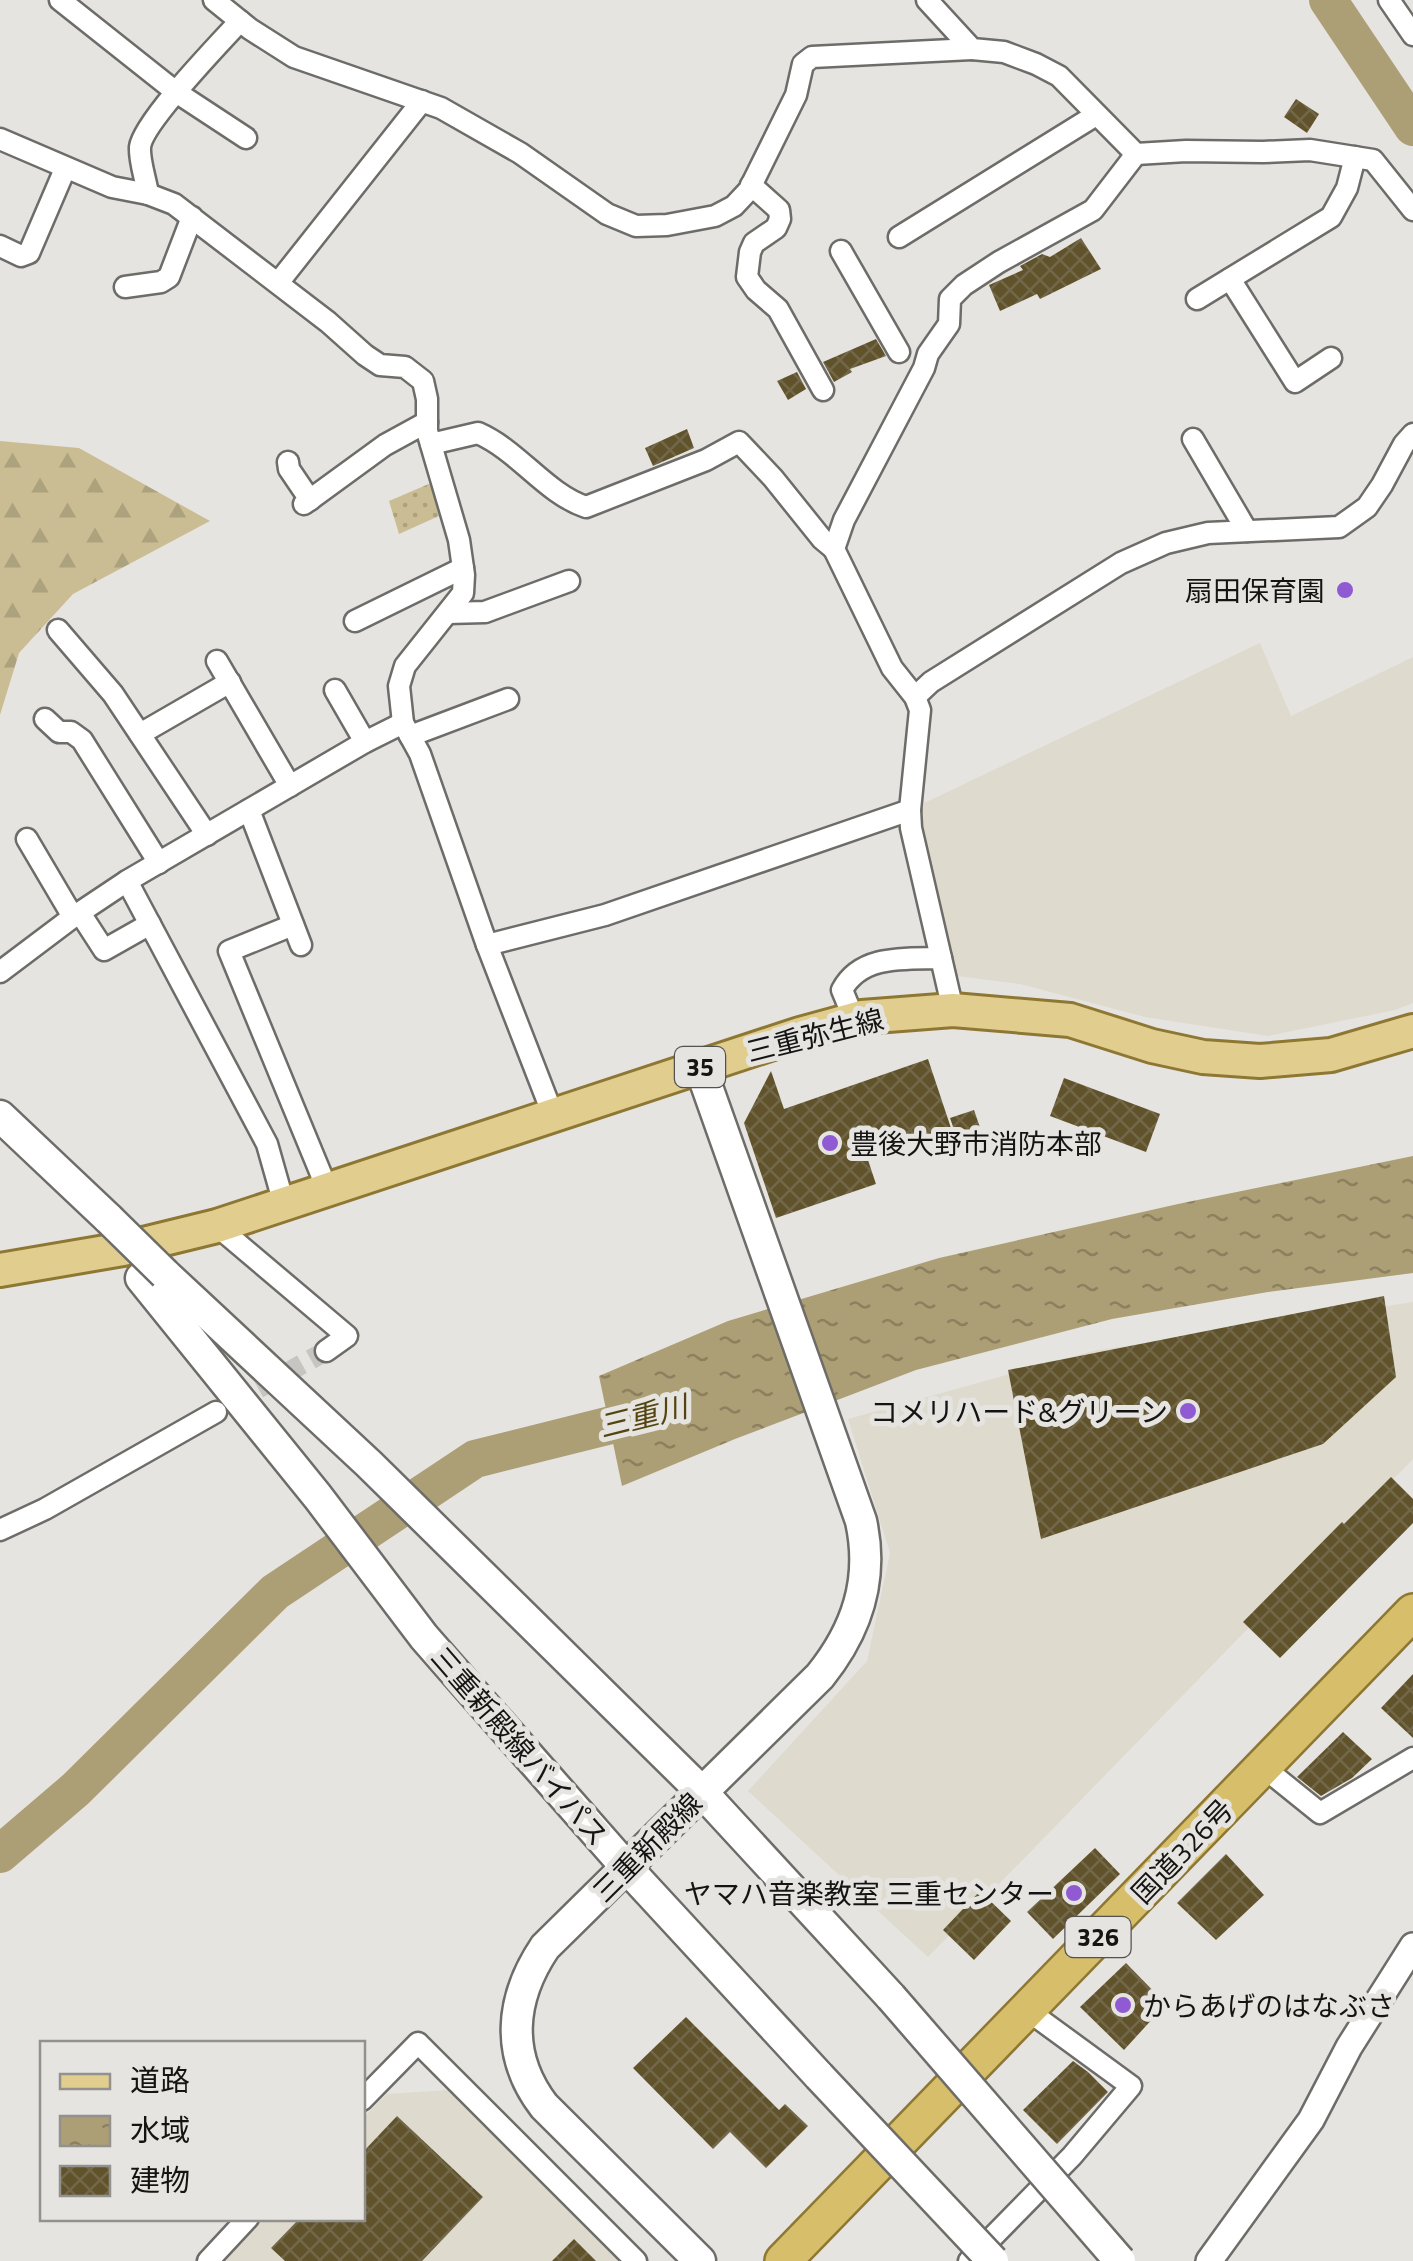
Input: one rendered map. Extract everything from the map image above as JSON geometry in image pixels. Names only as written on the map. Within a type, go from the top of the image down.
[{"type":"highway","name":"国道326号","points":[[783,2261],[1413,1612]]},
{"type":"main road","name":"三重弥生線","points":[[4,1264],[124,1250],[216,1226],[854,1019],[953,1010],[1070,1020],[1152,1046],[1234,1060],[1294,1060],[1332,1055],[1413,1032]]},
{"type":"main road","name":"三重新殿線","points":[[700,1067],[864,1537],[866,1578],[838,1652],[820,1676],[545,1947],[532,1966],[519,2000],[516,2032],[518,2054],[532,2090],[544,2106],[700,2261]]},
{"type":"main road","points":[[0,1116],[153,1276],[369,1464],[702,1792],[891,1997],[1120,2261]]},
{"type":"main road","name":"三重新殿線バイパス","points":[[153,1276],[424,1637],[626,1867],[992,2261]]},
{"type":"street","points":[[60,0],[176,92],[246,138]]},
{"type":"street","points":[[214,0],[294,57],[442,108],[520,153],[607,214],[636,226],[714,216],[734,206],[751,185],[796,95],[803,64],[812,58],[972,48],[1004,52],[1059,76],[1136,154],[1310,150],[1373,160],[1413,210]]},
{"type":"street","points":[[926,0],[972,48]]},
{"type":"street","points":[[1389,0],[1413,35]]},
{"type":"street","points":[[148,194],[140,149],[143,136],[176,92],[240,21]]},
{"type":"street","points":[[278,283],[422,101]]},
{"type":"street","points":[[899,237],[1096,115]]},
{"type":"street","points":[[0,140],[112,187],[174,204],[328,322],[364,355],[380,365],[405,368],[423,381],[430,444],[459,540],[463,593],[405,666],[399,686],[406,729],[420,754],[552,1115]]},
{"type":"street","points":[[834,549],[844,520],[928,354],[949,324],[950,298],[998,262],[1092,210],[1136,154]]},
{"type":"street","points":[[1197,299],[1330,218],[1346,188],[1355,157]]},
{"type":"street","points":[[0,246],[21,256],[29,253],[66,168]]},
{"type":"street","points":[[751,185],[780,210],[780,219],[776,228],[754,243],[747,277],[778,310],[823,390]]},
{"type":"street","points":[[125,288],[162,282],[168,277],[192,218]]},
{"type":"street","points":[[841,251],[899,352]]},
{"type":"street","points":[[1230,279],[1294,382],[1331,358]]},
{"type":"street","points":[[288,462],[307,502],[385,445],[427,422]]},
{"type":"street","points":[[430,444],[478,433],[530,468],[566,500],[586,507],[706,460],[739,442],[773,478],[834,549],[892,668],[915,697],[920,710],[911,828],[953,1010]]},
{"type":"street","points":[[915,697],[931,682],[1121,563],[1166,543],[1208,533],[1339,527],[1367,507],[1413,434]]},
{"type":"street","points":[[1193,439],[1247,531]]},
{"type":"street","points":[[354,621],[463,568]]},
{"type":"street","points":[[448,612],[485,612],[568,581]]},
{"type":"street","points":[[58,630],[113,694],[207,835]]},
{"type":"street","points":[[217,661],[290,786]]},
{"type":"street","points":[[140,734],[230,682]]},
{"type":"street","points":[[336,690],[366,742]]},
{"type":"street","points":[[0,972],[128,881],[366,742],[508,699]]},
{"type":"street","points":[[45,719],[59,732],[71,732],[82,740],[159,863]]},
{"type":"street","points":[[249,810],[297,935],[229,951],[321,1174],[324,1191]]},
{"type":"street","points":[[487,945],[605,915],[910,810]]},
{"type":"street","points":[[26,839],[104,950],[150,924]]},
{"type":"street","points":[[128,881],[267,1144],[284,1204]]},
{"type":"street","points":[[854,1019],[842,990],[848,979],[882,960],[941,958]]},
{"type":"street","points":[[216,1226],[348,1336],[326,1351]]},
{"type":"street","points":[[0,1530],[45,1509],[216,1412]]},
{"type":"street","points":[[1263,1767],[1320,1813],[1413,1758]]},
{"type":"street","points":[[1210,2261],[1311,2120],[1349,2047],[1413,1946]]},
{"type":"street","points":[[969,2261],[1072,2156],[1131,2086],[1027,2010]]},
{"type":"street","points":[[365,2097],[418,2043],[636,2261]]},
{"type":"street","points":[[208,2261],[245,2221]]},
{"type":"shaded area","points":[[1260,643],[1291,716],[1413,657],[1413,1003],[1268,1036],[1145,1017],[1020,984],[957,976],[927,865],[920,805]]},
{"type":"shaded area","points":[[1413,1302],[1413,1459],[928,1957],[748,1791],[867,1661],[890,1553],[848,1419],[1093,1351]]},
{"type":"shaded area","points":[[448,2090],[619,2261],[222,2261],[262,2221],[365,2221],[365,2116],[387,2094]]},
{"type":"green space","points":[[0,441],[79,448],[210,521],[73,594],[19,653],[0,715]]},
{"type":"green space","points":[[431,483],[439,516],[399,534],[389,501]]},
{"type":"water","points":[[1413,1156],[1413,1273],[1268,1292],[1112,1319],[916,1370],[622,1486],[599,1376],[728,1321],[939,1258]]},
{"type":"building","points":[[1296,99],[1319,114],[1307,133],[1284,117]]},
{"type":"building","points":[[1081,238],[1101,269],[1040,299],[1037,294],[1000,311],[989,285],[1023,270],[1020,266],[1042,254],[1050,257]]},
{"type":"building","points":[[876,339],[886,356],[850,369],[852,372],[834,382],[823,362]]},
{"type":"building","points":[[797,372],[806,389],[788,400],[777,381]]},
{"type":"building","points":[[687,429],[694,448],[653,466],[645,448]]},
{"type":"building","name":"豊後大野市消防本部","points":[[928,1059],[951,1128],[867,1157],[876,1184],[776,1218],[744,1123],[771,1071],[784,1109]]},
{"type":"building","points":[[1064,1078],[1160,1114],[1146,1152],[1050,1116]]},
{"type":"building","points":[[974,1110],[984,1139],[960,1147],[950,1118]]},
{"type":"building","name":"コメリハード&グリーン","points":[[1384,1296],[1396,1377],[1323,1444],[1041,1539],[1008,1370]]},
{"type":"building","points":[[1391,1477],[1413,1499],[1413,1523],[1280,1658],[1243,1622]]},
{"type":"building","points":[[1413,1674],[1413,1738],[1381,1708]]},
{"type":"building","points":[[1343,1732],[1372,1759],[1352,1778],[1321,1796],[1297,1777]]},
{"type":"building","name":"ヤマハ音楽教室 三重センター","points":[[1095,1848],[1120,1874],[1053,1939],[1027,1912]]},
{"type":"building","points":[[1226,1854],[1264,1895],[1216,1940],[1177,1903]]},
{"type":"building","points":[[980,1891],[1011,1921],[974,1960],[943,1930]]},
{"type":"building","name":"からあげのはなぶさ","points":[[1126,1963],[1166,2004],[1124,2050],[1080,2007]]},
{"type":"building","points":[[686,2017],[779,2110],[785,2104],[808,2126],[766,2168],[730,2132],[713,2149],[633,2068]]},
{"type":"building","points":[[1073,2061],[1108,2092],[1057,2144],[1023,2110]]},
{"type":"building","points":[[397,2116],[483,2197],[422,2261],[285,2261],[271,2248],[297,2221],[365,2221],[365,2150]]},
{"type":"building","points":[[574,2239],[596,2261],[552,2261]]},
{"type":"waterway","name":"三重川","points":[[1328,0],[1413,127]]},
{"type":"waterway","name":"三重川","points":[[0,1854],[76,1789],[275,1592],[475,1459],[659,1413]]},
{"type":"tunnel","points":[[232,1403],[326,1351]]},
{"type":"place","name":"扇田保育園","points":[[1345,590]]},
{"type":"place","name":"豊後大野市消防本部","points":[[830,1143]]},
{"type":"place","name":"コメリハード&グリーン","points":[[1188,1411]]},
{"type":"place","name":"ヤマハ音楽教室 三重センター","points":[[1074,1893]]},
{"type":"place","name":"からあげのはなぶさ","points":[[1123,2005]]}]
